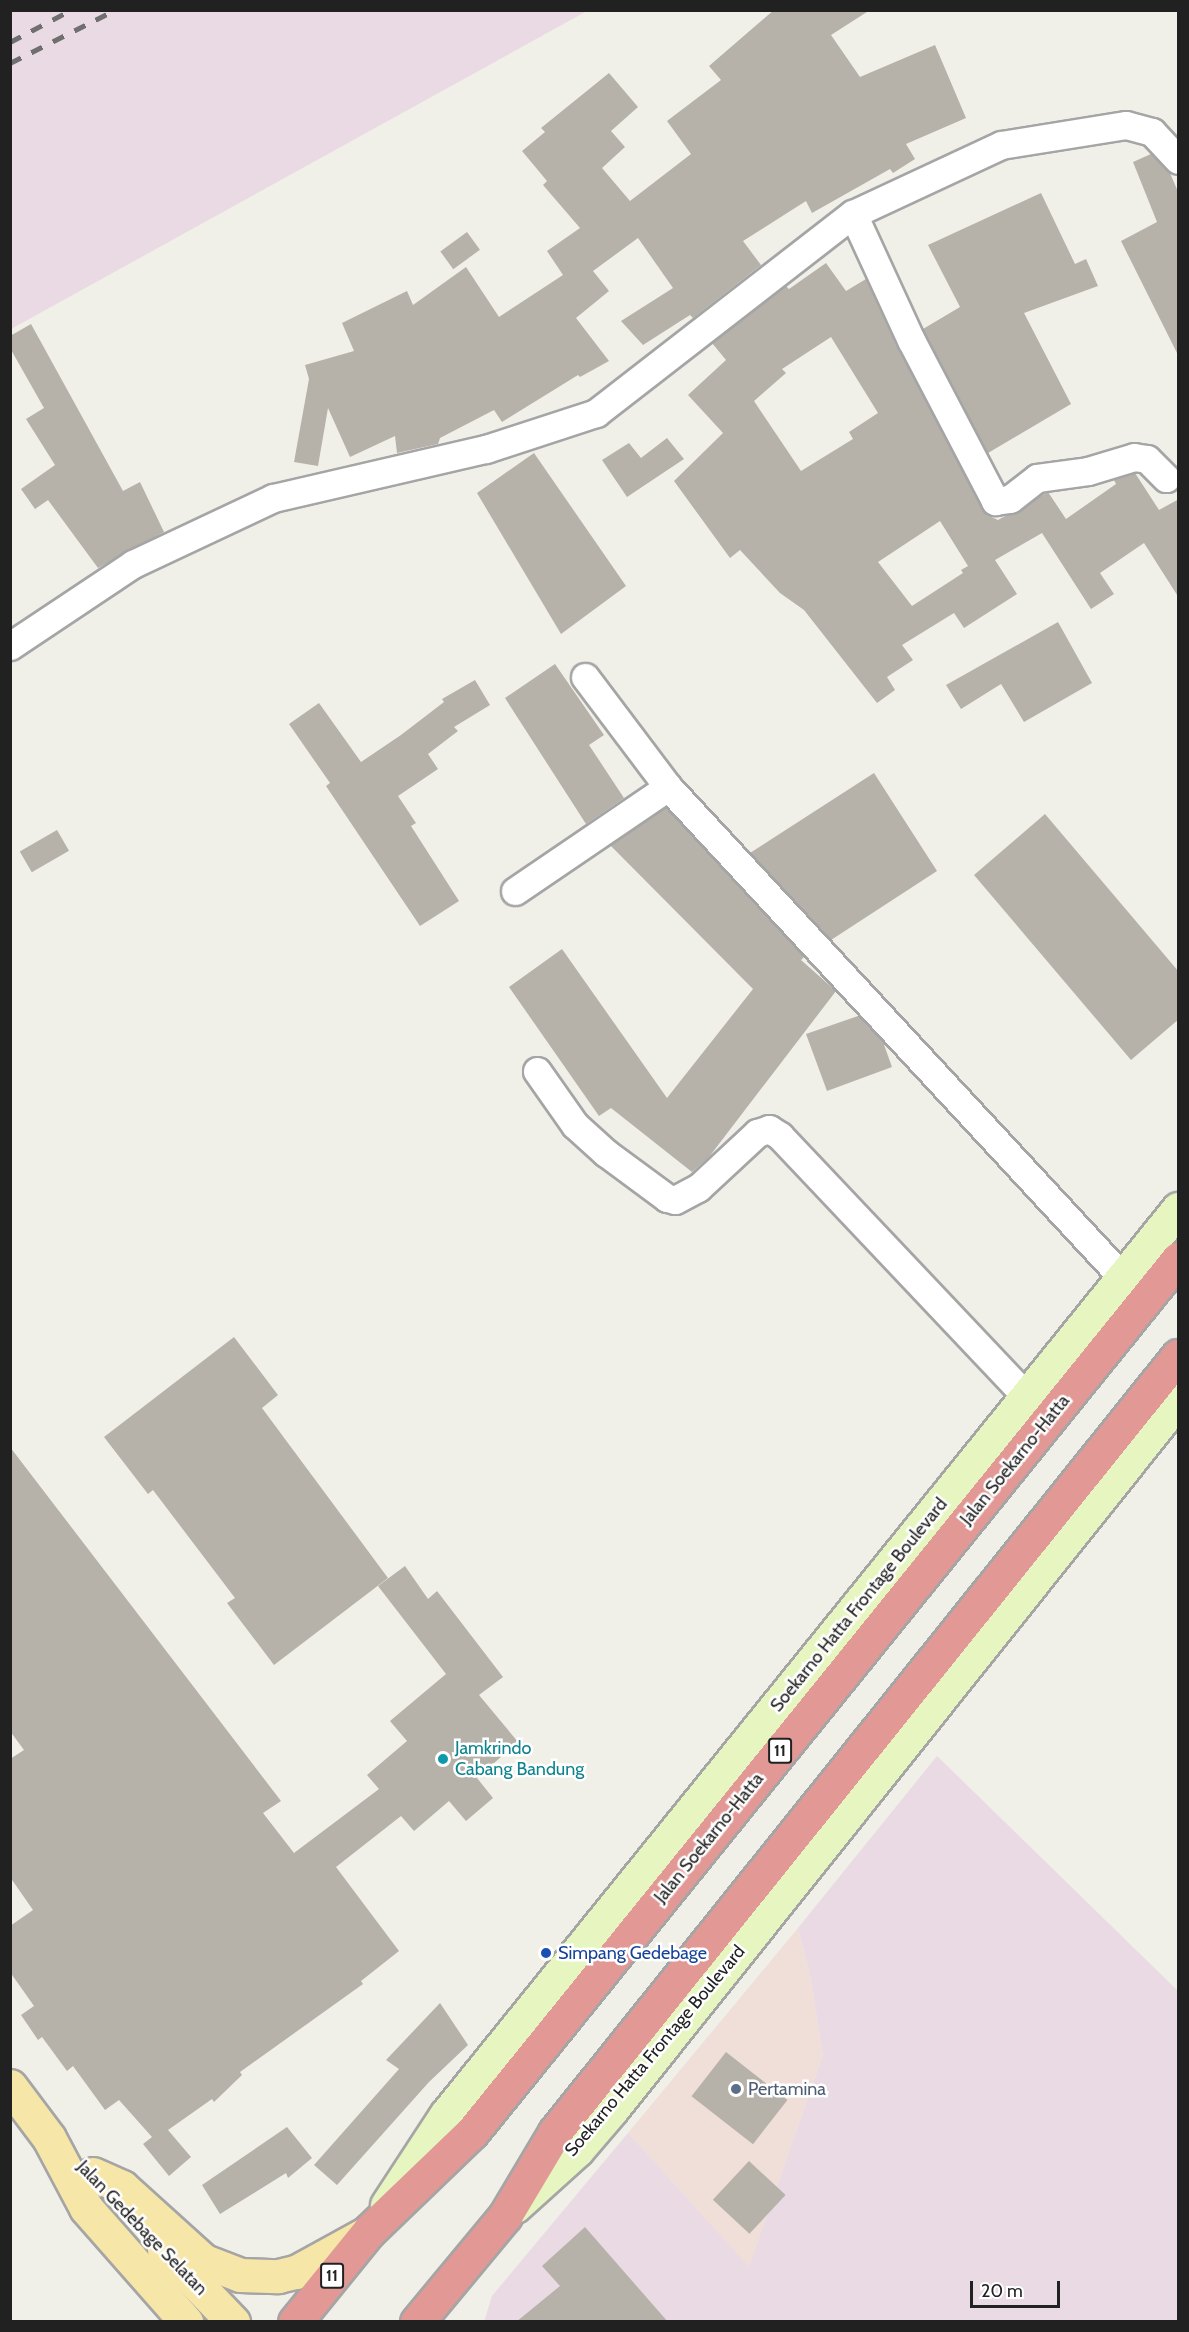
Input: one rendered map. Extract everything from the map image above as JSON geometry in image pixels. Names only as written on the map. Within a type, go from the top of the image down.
[{"type":"highway","name":"Jalan Soekarno-Hatta","points":[[295,2322],[369,2231],[472,2132],[1179,1259]]},
{"type":"highway","points":[[417,2322],[436,2309],[505,2216],[555,2133],[1179,1356]]},
{"type":"main road","name":"Soekarno Hatta Frontage Boulevard","points":[[369,2231],[446,2115],[1178,1210]]},
{"type":"main road","name":"Soekarno Hatta Frontage Boulevard","points":[[505,2216],[577,2150],[612,2109],[1179,1400]]},
{"type":"main road","name":"Jalan Gedebage Selatan","points":[[10,2086],[50,2138],[86,2208],[186,2322]]},
{"type":"main road","name":"Jalan Gedebage Selatan","points":[[50,2138],[93,2174],[232,2322]]},
{"type":"main road","points":[[93,2174],[122,2187],[204,2261],[240,2275],[278,2276],[296,2272],[369,2231]]},
{"type":"main road","points":[[86,2208],[155,2322]]},
{"type":"street","points":[[10,646],[133,564],[273,498],[486,449],[596,413],[853,213],[1001,145],[1126,124],[1152,132],[1179,160]]},
{"type":"street","points":[[853,213],[911,340],[995,501],[1010,499],[1037,478],[1088,471],[1134,457],[1147,459],[1166,478]]},
{"type":"street","points":[[585,677],[668,787],[1123,1278]]},
{"type":"street","points":[[515,891],[668,787]]},
{"type":"street","points":[[537,1071],[575,1125],[606,1154],[667,1198],[686,1196],[698,1188],[757,1133],[769,1129],[780,1136],[1027,1398]]},
{"type":"shaded area","points":[[11,10],[587,10],[587,11],[11,329]]},
{"type":"shaded area","points":[[937,1756],[1178,1991],[1178,2321],[484,2322],[492,2296],[628,2133],[749,2267],[823,2055],[810,1975],[798,1928]]},
{"type":"shaded area","name":"Pertamina","points":[[798,1928],[810,1975],[823,2055],[749,2268],[628,2133]]},
{"type":"building","points":[[774,10],[870,10],[831,35],[860,77],[935,45],[966,118],[906,144],[915,159],[893,173],[890,169],[812,213],[806,201],[743,241],[761,265],[693,318],[690,315],[643,345],[621,321],[673,288],[638,238],[593,271],[609,291],[576,318],[609,361],[580,377],[578,375],[502,422],[494,410],[440,438],[438,444],[397,453],[395,436],[350,457],[328,408],[318,466],[294,462],[309,379],[305,365],[354,351],[342,323],[407,291],[413,305],[466,267],[499,317],[563,275],[547,251],[580,228],[543,185],[547,181],[522,151],[545,132],[541,128],[609,73],[638,107],[611,131],[625,147],[602,168],[630,201],[691,154],[667,121],[721,80],[709,66]]},
{"type":"building","points":[[1151,154],[1170,173],[1179,194],[1179,357],[1121,241],[1157,222],[1133,162]]},
{"type":"building","points":[[1041,193],[1075,264],[1086,259],[1098,286],[1024,313],[1071,404],[988,453],[923,329],[960,307],[928,245]]},
{"type":"building","points":[[467,232],[480,250],[453,269],[440,251]]},
{"type":"building","points":[[826,263],[846,291],[866,279],[897,347],[987,515],[998,520],[1048,492],[1066,519],[1116,484],[1114,480],[1135,473],[1159,510],[1179,499],[1179,598],[1144,543],[1100,573],[1114,594],[1091,609],[1042,533],[995,560],[1017,594],[964,628],[954,613],[902,645],[913,660],[887,677],[895,690],[877,703],[804,610],[780,593],[740,550],[730,558],[674,481],[723,433],[688,395],[726,360],[712,343],[786,286],[789,289]],"holes":[[[831,337],[878,413],[849,432],[853,439],[801,471],[754,401],[786,373],[782,369]],[[940,521],[968,566],[961,570],[963,573],[912,606],[878,562]]]},
{"type":"building","points":[[31,324],[123,491],[140,482],[164,532],[98,568],[48,500],[35,509],[21,489],[55,465],[26,419],[44,408],[10,348],[10,336]]},
{"type":"building","points":[[667,438],[684,459],[627,497],[602,460],[629,443],[641,458]]},
{"type":"building","points":[[534,453],[626,586],[561,634],[477,493]]},
{"type":"building","points":[[1058,622],[1092,683],[1024,722],[1001,684],[961,709],[946,685]]},
{"type":"building","points":[[555,664],[604,735],[589,745],[624,798],[586,824],[505,698]]},
{"type":"building","points":[[475,680],[490,705],[454,727],[458,731],[428,754],[438,769],[398,796],[416,823],[411,826],[459,901],[420,926],[326,786],[330,783],[289,724],[319,703],[361,762],[444,702],[442,699]]},
{"type":"building","points":[[874,773],[937,871],[831,940],[750,853]]},
{"type":"building","points":[[666,808],[804,957],[801,960],[836,991],[709,1157],[692,1172],[611,1108],[599,1116],[509,987],[562,949],[667,1098],[753,989],[610,845]]},
{"type":"building","points":[[1045,814],[1179,972],[1179,1019],[1131,1060],[974,875]]},
{"type":"building","points":[[57,830],[69,851],[32,872],[20,852]]},
{"type":"building","points":[[858,1016],[883,1042],[892,1067],[827,1091],[806,1034]]},
{"type":"building","points":[[234,1337],[278,1395],[262,1408],[388,1578],[274,1665],[227,1603],[235,1598],[153,1490],[148,1494],[104,1437]]},
{"type":"building","points":[[10,1447],[281,1801],[263,1813],[294,1853],[379,1789],[367,1775],[407,1741],[390,1721],[446,1674],[378,1586],[405,1566],[428,1599],[437,1591],[503,1677],[479,1695],[518,1742],[477,1778],[493,1798],[466,1821],[449,1801],[414,1831],[401,1816],[336,1867],[399,1951],[361,1981],[363,1984],[240,2072],[242,2075],[214,2102],[212,2099],[168,2130],[191,2157],[169,2176],[143,2144],[152,2137],[119,2100],[105,2110],[73,2066],[67,2071],[42,2037],[38,2040],[21,2015],[34,2006],[10,1972],[10,1926],[33,1910],[10,1877],[10,1759],[24,1750],[10,1731]]},
{"type":"building","points":[[440,2003],[468,2045],[429,2082],[337,2185],[314,2165],[399,2069],[386,2060]]},
{"type":"building","points":[[726,2052],[787,2100],[753,2144],[692,2096]]},
{"type":"building","points":[[287,2127],[312,2158],[288,2178],[286,2173],[220,2214],[202,2185]]},
{"type":"building","points":[[749,2161],[786,2195],[749,2234],[713,2200]]},
{"type":"building","points":[[585,2227],[668,2322],[516,2322],[560,2286],[542,2266]]},
{"type":"railway","points":[[10,42],[71,10]]},
{"type":"railway","points":[[10,63],[115,10]]},
{"type":"place","name":"Jamkrindo Cabang Bandung","points":[[443,1759]]},
{"type":"place","name":"Simpang Gedebage","points":[[546,1953]]},
{"type":"place","name":"Pertamina","points":[[736,2089]]}]
